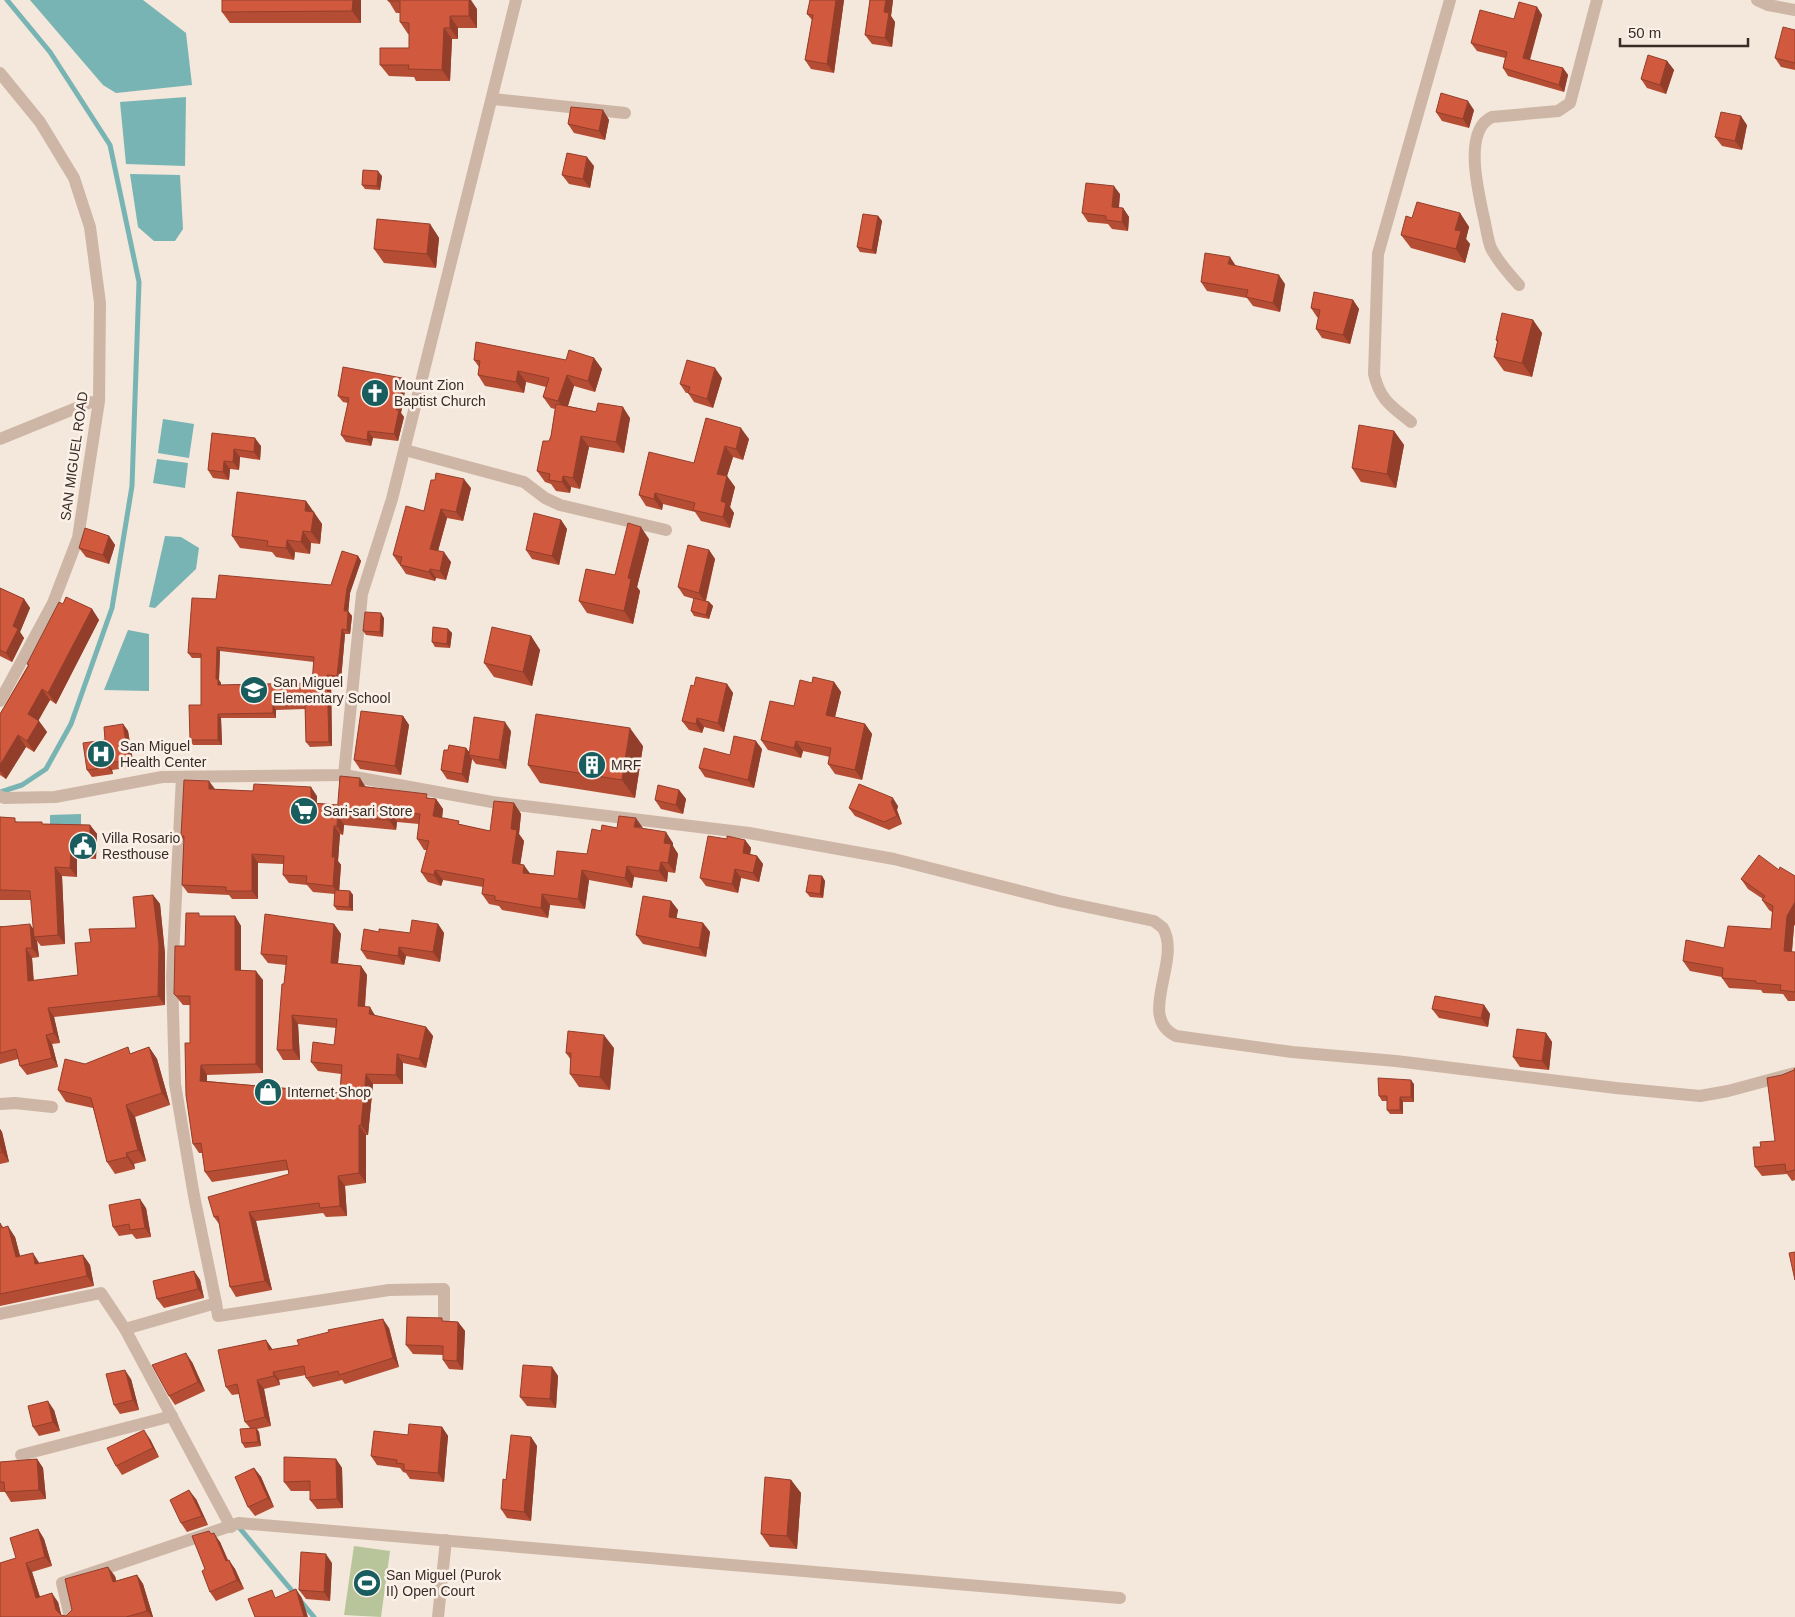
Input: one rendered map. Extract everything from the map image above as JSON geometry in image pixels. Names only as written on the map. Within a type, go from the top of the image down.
[{"type":"street","points":[[344,774],[362,594],[392,499],[405,450],[516,0]]},
{"type":"street","points":[[1411,422],[1386,402],[1378,390],[1374,374],[1378,254],[1450,0]]},
{"type":"street","points":[[1519,285],[1502,266],[1489,240],[1476,176],[1474,156],[1480,128],[1484,120],[1492,117],[1558,111],[1570,103],[1597,0]]},
{"type":"street","points":[[1757,0],[1768,5],[1795,10]]},
{"type":"street","name":"SAN MIGUEL ROAD","points":[[0,73],[40,122],[74,178],[90,227],[100,303],[99,401],[78,538],[53,603],[0,702]]},
{"type":"street","points":[[493,99],[625,113]]},
{"type":"street","points":[[0,439],[90,402]]},
{"type":"street","points":[[405,450],[524,482],[546,498],[560,505],[666,530]]},
{"type":"street","points":[[2,797],[55,797],[162,777],[344,774],[492,802],[750,833],[894,859],[1059,901],[1154,921],[1163,928],[1170,948],[1158,1015],[1162,1025],[1176,1036],[1292,1052],[1396,1061],[1568,1083],[1700,1096],[1728,1091],[1795,1073]]},
{"type":"street","points":[[182,776],[172,976],[175,1084],[194,1196],[218,1316],[389,1290],[444,1289],[444,1319]]},
{"type":"street","points":[[0,1104],[15,1103],[52,1107]]},
{"type":"street","points":[[0,1314],[101,1293],[125,1328],[231,1527]]},
{"type":"street","points":[[125,1328],[216,1303]]},
{"type":"street","points":[[21,1455],[172,1416]]},
{"type":"street","points":[[70,1617],[62,1583],[231,1527],[238,1523],[1120,1598]]},
{"type":"street","points":[[438,1617],[446,1540]]},
{"type":"green space","name":"San Miguel (Purok II) Open Court","points":[[354,1546],[390,1551],[381,1617],[344,1615]]},
{"type":"water","points":[[30,0],[143,0],[186,33],[192,85],[116,93],[103,85]]},
{"type":"water","points":[[186,97],[185,166],[126,164],[120,102]]},
{"type":"water","points":[[130,174],[180,175],[183,229],[175,241],[154,241],[138,227]]},
{"type":"water","points":[[163,419],[194,424],[189,458],[158,453]]},
{"type":"water","points":[[157,459],[188,463],[185,488],[153,483]]},
{"type":"water","points":[[165,536],[181,537],[199,548],[196,569],[155,608],[149,607]]},
{"type":"water","points":[[128,630],[149,634],[149,691],[104,690]]},
{"type":"water","points":[[81,814],[81,830],[50,844],[50,815]]},
{"type":"building","points":[[222,0],[353,0],[352,11],[222,12]]},
{"type":"building","points":[[388,0],[469,0],[469,16],[450,16],[450,28],[444,28],[442,70],[408,69],[409,65],[380,65],[380,48],[409,48],[409,23],[400,22],[400,1]]},
{"type":"building","points":[[810,0],[836,0],[827,64],[805,60],[813,15],[807,14]]},
{"type":"building","points":[[870,0],[886,0],[884,12],[889,13],[885,38],[865,35]]},
{"type":"building","points":[[1519,2],[1537,7],[1523,58],[1563,68],[1559,85],[1503,68],[1507,52],[1471,43],[1480,10],[1514,19]]},
{"type":"building","points":[[1783,27],[1795,30],[1795,63],[1775,58]]},
{"type":"building","points":[[1648,55],[1667,61],[1660,85],[1641,79]]},
{"type":"building","points":[[1441,93],[1468,101],[1463,119],[1436,112]]},
{"type":"building","points":[[571,107],[603,110],[599,131],[568,124]]},
{"type":"building","points":[[1721,112],[1741,116],[1735,141],[1715,137]]},
{"type":"building","points":[[567,153],[587,157],[583,179],[562,175]]},
{"type":"building","points":[[363,170],[378,171],[377,186],[362,185]]},
{"type":"building","points":[[1086,183],[1114,186],[1112,207],[1123,208],[1122,222],[1106,220],[1106,216],[1082,213]]},
{"type":"building","points":[[1417,202],[1460,213],[1455,230],[1461,231],[1456,249],[1401,235],[1406,216],[1412,218]]},
{"type":"building","points":[[863,214],[878,216],[872,250],[857,247]]},
{"type":"building","points":[[377,219],[430,224],[427,254],[374,249]]},
{"type":"building","points":[[1205,253],[1230,257],[1228,264],[1279,275],[1273,303],[1246,297],[1248,290],[1201,282]]},
{"type":"building","points":[[1314,292],[1353,300],[1343,335],[1316,329],[1320,310],[1311,308]]},
{"type":"building","points":[[1502,313],[1533,320],[1522,363],[1494,357]]},
{"type":"building","points":[[476,342],[566,360],[569,350],[594,358],[588,381],[567,375],[558,401],[543,397],[549,378],[518,371],[516,382],[478,375],[480,361],[474,360]]},
{"type":"building","points":[[687,360],[715,368],[707,399],[688,393],[690,387],[680,384]]},
{"type":"building","points":[[343,367],[402,378],[396,410],[399,410],[394,434],[368,431],[367,440],[341,435],[349,398],[338,396]]},
{"type":"building","points":[[598,403],[623,407],[616,442],[581,436],[573,478],[563,476],[562,482],[549,480],[550,474],[537,471],[543,441],[549,441],[551,436],[556,404],[596,412]]},
{"type":"building","points":[[706,418],[741,428],[736,449],[725,446],[717,474],[727,476],[721,501],[726,503],[723,517],[693,510],[695,503],[655,493],[654,499],[639,495],[649,452],[694,463]]},
{"type":"building","points":[[1359,425],[1394,431],[1387,474],[1352,468]]},
{"type":"building","points":[[212,433],[255,438],[254,452],[234,449],[233,462],[224,461],[223,472],[208,470]]},
{"type":"building","points":[[436,473],[464,479],[456,512],[441,509],[430,549],[444,552],[440,571],[430,569],[429,572],[400,565],[402,557],[393,555],[406,506],[424,511],[431,480],[435,480]]},
{"type":"building","points":[[237,492],[306,501],[305,511],[314,512],[311,532],[303,531],[301,542],[287,540],[286,548],[267,546],[268,541],[232,536]]},
{"type":"building","points":[[534,513],[561,520],[552,556],[526,550]]},
{"type":"building","points":[[628,523],[641,527],[628,578],[631,579],[624,611],[579,601],[586,569],[615,575]]},
{"type":"building","points":[[85,528],[109,536],[103,555],[79,548]]},
{"type":"building","points":[[688,545],[709,550],[699,593],[678,587]]},
{"type":"building","points":[[342,551],[358,556],[347,588],[344,611],[348,611],[347,630],[342,629],[337,676],[327,675],[329,742],[306,742],[305,704],[273,705],[273,713],[218,714],[218,740],[190,740],[189,705],[201,705],[201,654],[188,653],[192,598],[216,599],[219,575],[331,585]],"holes":[[[217,647],[314,657],[312,683],[218,685],[218,679],[216,679]]]},
{"type":"building","points":[[0,588],[24,599],[13,626],[18,629],[6,653],[0,650]]},
{"type":"building","points":[[66,597],[92,609],[48,693],[42,689],[28,714],[39,721],[27,741],[18,735],[0,765],[0,714],[29,665],[27,664],[59,602],[63,604]]},
{"type":"building","points":[[694,598],[709,602],[706,615],[691,611]]},
{"type":"building","points":[[365,612],[381,613],[380,632],[363,631]]},
{"type":"building","points":[[433,627],[448,629],[447,644],[432,642]]},
{"type":"building","points":[[492,627],[531,636],[523,672],[484,663]]},
{"type":"building","points":[[696,677],[727,684],[718,723],[697,718],[696,724],[682,721],[691,685],[694,686]]},
{"type":"building","points":[[813,677],[834,682],[826,715],[865,724],[855,770],[828,764],[831,748],[796,741],[794,748],[761,740],[770,701],[794,706],[800,680],[812,683]]},
{"type":"building","points":[[361,711],[403,716],[395,766],[354,760]]},
{"type":"building","points":[[536,714],[630,728],[622,780],[528,765]]},
{"type":"building","points":[[474,717],[505,722],[499,760],[469,755]]},
{"type":"building","points":[[123,724],[129,760],[107,763],[108,767],[87,770],[83,743],[105,740],[104,727]]},
{"type":"building","points":[[734,736],[756,741],[748,780],[699,768],[704,748],[730,755]]},
{"type":"building","points":[[449,745],[466,748],[462,774],[441,770],[444,750],[448,750]]},
{"type":"building","points":[[340,776],[360,778],[359,786],[427,794],[426,798],[436,799],[433,816],[459,821],[458,824],[490,831],[494,801],[514,803],[511,829],[517,830],[512,863],[524,865],[523,873],[554,876],[557,851],[587,854],[592,829],[601,831],[602,825],[617,828],[619,816],[636,818],[634,827],[666,832],[664,843],[671,844],[668,863],[661,862],[659,871],[627,866],[625,878],[582,870],[578,899],[542,894],[541,908],[495,900],[495,896],[482,894],[484,879],[435,870],[434,875],[421,872],[429,841],[417,839],[420,814],[390,811],[389,820],[337,815]]},
{"type":"building","points":[[184,780],[209,781],[209,789],[253,791],[254,784],[311,787],[311,803],[338,805],[337,826],[334,826],[332,857],[335,857],[333,886],[306,883],[307,876],[283,875],[284,856],[252,854],[252,891],[226,891],[226,887],[182,885],[184,836],[181,836]]},
{"type":"building","points":[[859,784],[893,798],[891,802],[897,816],[884,822],[849,808]]},
{"type":"building","points":[[658,785],[679,790],[676,805],[655,800]]},
{"type":"building","points":[[0,817],[15,818],[15,822],[90,825],[90,849],[71,849],[70,868],[55,867],[58,935],[34,937],[30,891],[0,890]]},
{"type":"building","points":[[708,836],[727,839],[727,836],[745,840],[743,853],[757,856],[753,873],[735,869],[732,884],[700,878]]},
{"type":"building","points":[[1759,855],[1779,870],[1780,867],[1795,876],[1795,902],[1787,916],[1784,951],[1795,952],[1795,992],[1780,990],[1781,985],[1722,978],[1723,968],[1683,961],[1686,940],[1724,948],[1728,926],[1771,929],[1773,906],[1762,900],[1765,896],[1741,879]]},
{"type":"building","points":[[809,875],[822,876],[820,894],[806,892]]},
{"type":"building","points":[[335,890],[350,891],[349,907],[334,906]]},
{"type":"building","points":[[153,895],[159,945],[158,996],[48,1008],[54,1033],[46,1035],[52,1058],[20,1066],[16,1049],[0,1053],[0,927],[30,924],[32,948],[26,948],[28,981],[78,975],[75,943],[91,942],[89,929],[136,928],[133,897]]},
{"type":"building","points":[[643,896],[671,901],[669,917],[703,923],[699,948],[636,935]]},
{"type":"building","points":[[186,913],[199,913],[199,916],[235,916],[235,970],[256,971],[256,1064],[201,1065],[200,1081],[340,1093],[342,1065],[311,1062],[313,1042],[334,1045],[337,1019],[292,1015],[293,1050],[277,1050],[282,984],[284,984],[287,956],[261,954],[265,914],[334,924],[331,963],[361,966],[358,1006],[370,1007],[369,1014],[426,1027],[419,1059],[397,1054],[396,1075],[366,1074],[361,1125],[359,1125],[359,1173],[338,1176],[340,1206],[320,1208],[319,1203],[249,1212],[265,1281],[230,1287],[218,1216],[214,1217],[208,1197],[289,1174],[286,1160],[205,1172],[201,1143],[193,1144],[186,1095],[185,1043],[190,1043],[190,996],[176,996],[174,994],[175,946],[185,946]]},
{"type":"building","points":[[412,920],[438,924],[433,952],[399,947],[398,956],[361,950],[364,929],[379,932],[379,929],[410,933]]},
{"type":"building","points":[[1435,996],[1484,1005],[1481,1018],[1432,1009]]},
{"type":"building","points":[[1517,1029],[1546,1033],[1542,1061],[1513,1057]]},
{"type":"building","points":[[568,1031],[604,1035],[600,1077],[570,1074],[571,1053],[566,1053]]},
{"type":"building","points":[[128,1047],[130,1054],[149,1047],[162,1093],[126,1105],[138,1150],[126,1153],[127,1157],[107,1162],[91,1098],[58,1090],[65,1059],[85,1064]]},
{"type":"building","points":[[1795,1068],[1795,1170],[1786,1172],[1785,1164],[1755,1167],[1753,1147],[1761,1147],[1760,1142],[1775,1141],[1767,1078],[1782,1075]]},
{"type":"building","points":[[1378,1078],[1411,1080],[1411,1097],[1400,1097],[1400,1110],[1387,1110],[1387,1096],[1379,1096]]},
{"type":"building","points":[[140,1199],[145,1228],[130,1230],[129,1224],[113,1227],[109,1205]]},
{"type":"building","points":[[0,1223],[2,1228],[8,1226],[16,1257],[33,1253],[35,1264],[83,1255],[87,1276],[0,1294]]},
{"type":"building","points":[[1795,1252],[1795,1280],[1789,1253]]},
{"type":"building","points":[[194,1271],[198,1289],[157,1299],[153,1281]]},
{"type":"building","points":[[407,1317],[442,1318],[442,1321],[458,1322],[457,1361],[443,1360],[443,1346],[406,1345]]},
{"type":"building","points":[[383,1319],[393,1358],[339,1375],[338,1371],[306,1378],[304,1366],[273,1372],[274,1376],[257,1380],[265,1417],[245,1422],[237,1384],[226,1387],[218,1350],[266,1340],[269,1350],[299,1345],[297,1340],[329,1332],[328,1330]]},
{"type":"building","points":[[186,1353],[198,1382],[169,1396],[152,1365]]},
{"type":"building","points":[[523,1365],[552,1367],[550,1399],[520,1397]]},
{"type":"building","points":[[125,1370],[133,1400],[114,1405],[106,1374]]},
{"type":"building","points":[[48,1401],[53,1422],[33,1427],[28,1406]]},
{"type":"building","points":[[409,1424],[442,1427],[438,1473],[404,1470],[404,1464],[396,1463],[397,1460],[371,1456],[374,1431],[408,1435]]},
{"type":"building","points":[[256,1428],[258,1442],[242,1443],[240,1429]]},
{"type":"building","points":[[144,1430],[153,1448],[116,1466],[107,1448]]},
{"type":"building","points":[[511,1435],[531,1437],[524,1512],[501,1509],[503,1479],[506,1480]]},
{"type":"building","points":[[284,1457],[336,1459],[337,1499],[310,1500],[310,1481],[284,1482]]},
{"type":"building","points":[[37,1459],[39,1490],[5,1492],[4,1482],[0,1482],[0,1462]]},
{"type":"building","points":[[254,1468],[268,1498],[248,1507],[235,1477]]},
{"type":"building","points":[[765,1477],[791,1480],[787,1536],[761,1534]]},
{"type":"building","points":[[189,1490],[202,1516],[181,1523],[170,1500]]},
{"type":"building","points":[[38,1529],[45,1557],[26,1563],[36,1598],[52,1593],[56,1610],[61,1615],[66,1616],[72,1610],[65,1579],[108,1567],[113,1582],[137,1575],[147,1611],[126,1617],[0,1617],[0,1563],[16,1558],[10,1538]]},
{"type":"building","points":[[209,1531],[211,1534],[214,1533],[226,1561],[229,1560],[237,1580],[210,1592],[202,1571],[205,1569],[192,1536]]},
{"type":"building","points":[[301,1552],[326,1554],[324,1592],[299,1590]]},
{"type":"building","points":[[296,1589],[304,1617],[255,1617],[248,1599],[272,1590],[275,1598]]},
{"type":"waterway","points":[[0,792],[22,785],[46,769],[71,724],[112,608],[132,486],[139,282],[110,145],[50,52],[7,0]]},
{"type":"waterway","points":[[237,1525],[314,1617]]},
{"type":"place","name":"Mount Zion Baptist Church","points":[[375,393]]},
{"type":"place","name":"San Miguel Elementary School","points":[[254,690]]},
{"type":"place","name":"San Miguel Health Center","points":[[101,754]]},
{"type":"place","name":"MRF","points":[[592,765]]},
{"type":"place","name":"Sari-sari Store","points":[[304,811]]},
{"type":"place","name":"Villa Rosario Resthouse","points":[[83,846]]},
{"type":"place","name":"Internet Shop","points":[[268,1092]]},
{"type":"place","name":"San Miguel (Purok II) Open Court","points":[[367,1583]]}]
